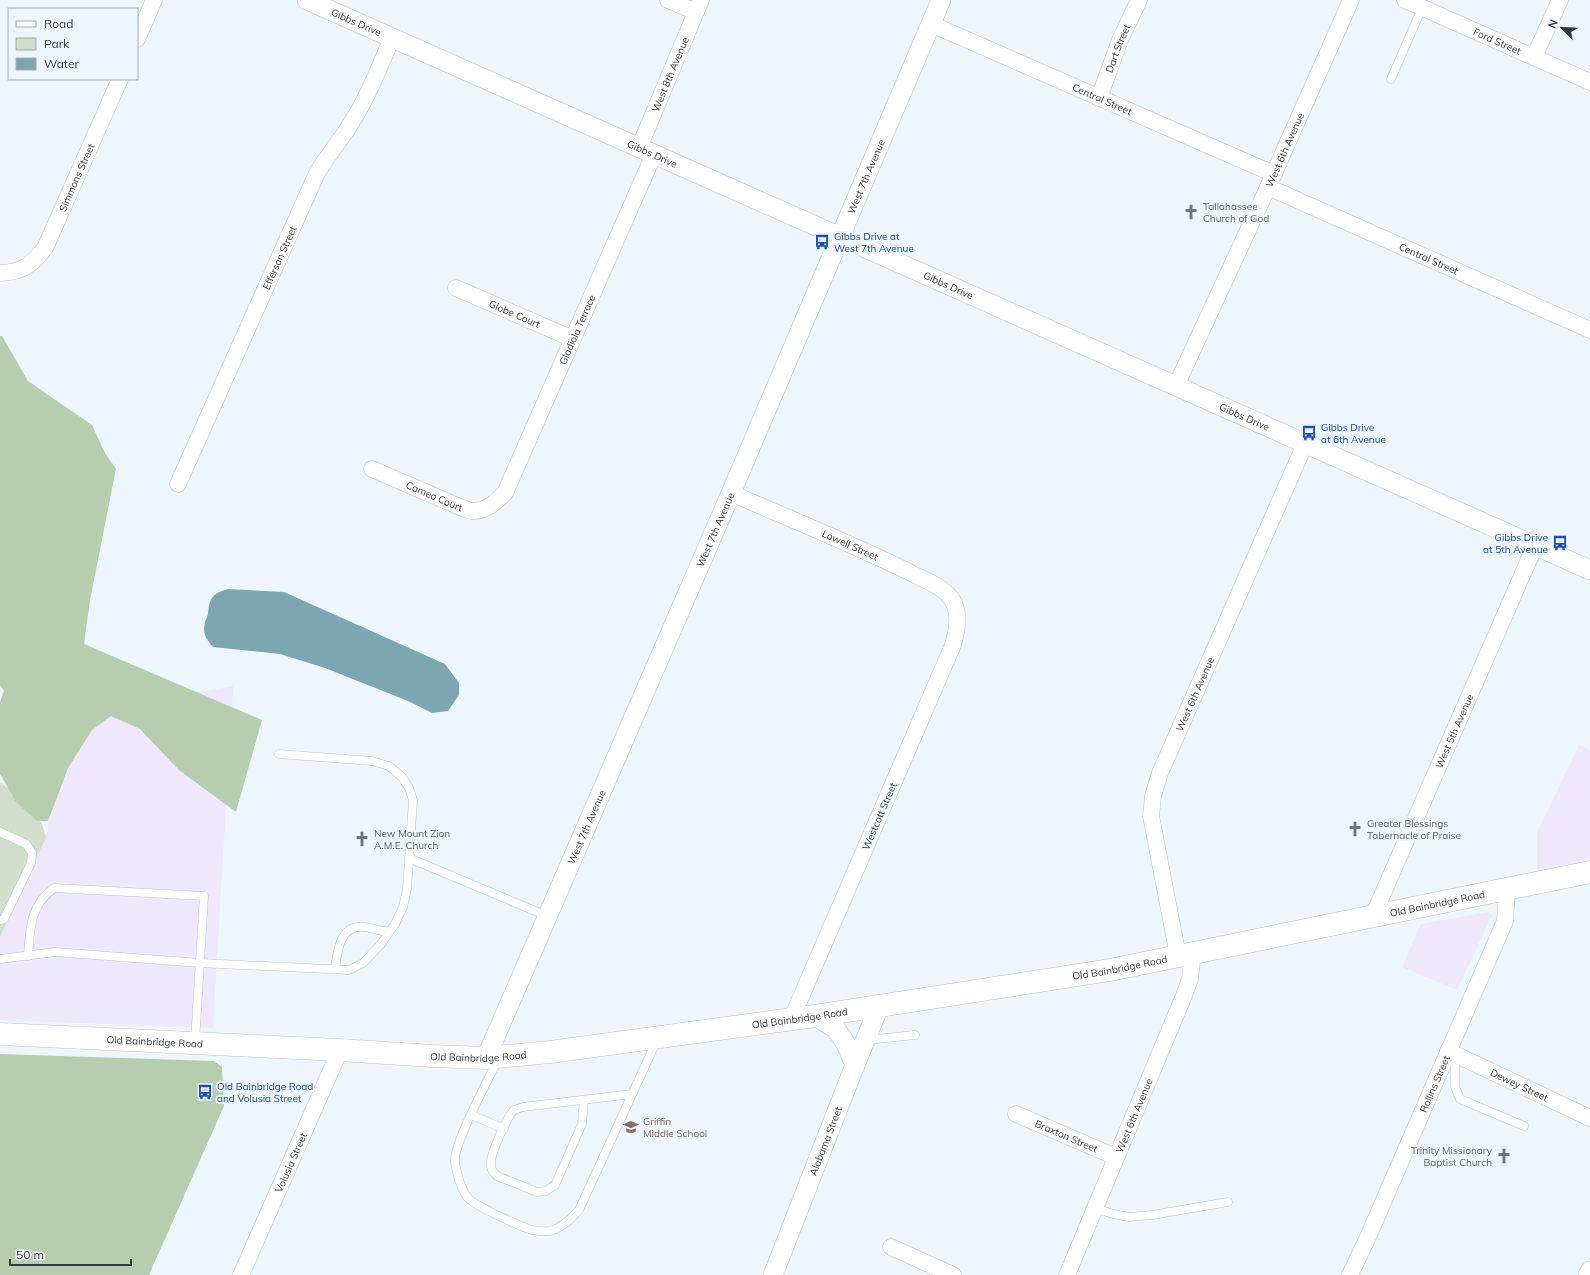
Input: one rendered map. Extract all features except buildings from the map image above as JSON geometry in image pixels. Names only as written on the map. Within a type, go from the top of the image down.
[{"type":"main road","name":"Old Bainbridge Road","points":[[0,1034],[340,1050],[432,1056],[493,1057],[550,1052],[880,1007],[1110,970],[1590,872]]},
{"type":"street","points":[[138,37],[154,0]]},
{"type":"street","name":"Gibbs Drive","points":[[307,0],[1590,570]]},
{"type":"street","points":[[668,0],[698,6]]},
{"type":"street","name":"West 7th Avenue","points":[[493,1057],[547,916],[731,494],[941,0]]},
{"type":"street","name":"Dart Street","points":[[1099,98],[1120,40],[1139,0]]},
{"type":"street","name":"West 6th Avenue","points":[[1176,386],[1271,180],[1351,0]]},
{"type":"street","name":"Ford Street","points":[[1405,0],[1590,82]]},
{"type":"street","points":[[1534,57],[1560,0]]},
{"type":"street","name":"West 8th Avenue","points":[[646,151],[698,6]]},
{"type":"street","name":"Central Street","points":[[931,24],[1099,98],[1590,330]]},
{"type":"street","name":"Efferson Street","points":[[178,484],[317,173],[326,158],[350,126],[368,96],[392,38]]},
{"type":"street","name":"Simmons Street","points":[[0,273],[15,272],[32,263],[45,248],[120,80]]},
{"type":"street","name":"Gladiola Terrace","points":[[496,502],[506,493],[573,339],[646,151]]},
{"type":"street","name":"Globe Court","points":[[456,288],[573,339]]},
{"type":"street","name":"West 6th Avenue","points":[[1067,1275],[1190,979],[1186,955],[1152,816],[1153,796],[1163,766],[1305,444]]},
{"type":"street","name":"Cameo Court","points":[[372,469],[472,511],[483,509],[496,502]]},
{"type":"street","name":"Lowell Street","points":[[731,494],[890,563],[942,588],[952,599],[957,611]]},
{"type":"street","name":"West 5th Avenue","points":[[1373,916],[1536,546]]},
{"type":"street","name":"Westcott Street","points":[[791,1020],[953,646],[958,627],[957,611]]},
{"type":"street","name":"Rollins Street","points":[[1350,1275],[1451,1053],[1506,921],[1507,889]]},
{"type":"street","name":"Alabama Street","points":[[773,1275],[855,1065],[880,1007]]},
{"type":"street","points":[[815,1016],[836,1029],[846,1044],[855,1065]]},
{"type":"street","name":"Volusia Street","points":[[241,1275],[340,1050]]},
{"type":"street","name":"Dewey Street","points":[[1451,1053],[1590,1118]]},
{"type":"street","name":"Braxton Street","points":[[1016,1114],[1116,1157]]},
{"type":"street","points":[[891,1247],[953,1275]]},
{"type":"street","points":[[1588,1275],[1590,1271]]},
{"type":"lane","points":[[1391,79],[1422,8]]},
{"type":"lane","points":[[0,959],[55,952],[200,963],[349,970],[363,963],[395,924],[403,908],[407,889],[413,800],[409,788],[402,777],[389,766],[372,761],[279,754]]},
{"type":"lane","points":[[0,832],[26,844],[32,853],[31,863],[4,919],[0,920]]},
{"type":"lane","points":[[409,858],[547,916]]},
{"type":"lane","points":[[28,956],[31,924],[37,907],[44,895],[54,888],[204,896],[194,1044]]},
{"type":"lane","points":[[335,969],[337,948],[341,940],[354,928],[363,927],[389,932]]},
{"type":"lane","points":[[865,1040],[915,1035]]},
{"type":"lane","points":[[493,1057],[472,1115],[458,1144],[455,1161],[462,1187],[469,1198],[481,1207],[532,1230],[551,1230],[567,1222],[579,1210],[658,1037]]},
{"type":"lane","points":[[1451,1053],[1455,1087],[1460,1099],[1524,1126]]},
{"type":"lane","points":[[584,1100],[582,1124],[555,1185],[546,1191],[537,1192],[497,1176],[492,1171],[492,1154],[508,1119],[514,1110],[523,1106],[632,1094]]},
{"type":"lane","points":[[472,1115],[504,1129]]},
{"type":"lane","points":[[1095,1208],[1129,1217],[1152,1215],[1228,1202]]},
{"type":"shaded area","points":[[233,686],[213,1028],[0,1020],[0,937],[46,837],[63,715]]},
{"type":"shaded area","points":[[1579,745],[1590,750],[1590,862],[1537,872],[1537,833]]},
{"type":"shaded area","points":[[1489,912],[1492,915],[1457,990],[1402,967],[1421,924]]},
{"type":"green space","points":[[0,336],[2,336],[28,381],[92,425],[105,453],[116,469],[90,600],[84,644],[262,720],[236,812],[179,770],[140,729],[111,716],[92,730],[68,768],[48,821],[37,821],[16,802],[0,774],[0,702],[4,691],[0,685]]},
{"type":"green space","points":[[0,782],[19,796],[42,824],[46,837],[0,937]]},
{"type":"green space","points":[[0,1054],[214,1061],[222,1067],[224,1106],[149,1275],[0,1275]]},
{"type":"water","points":[[228,589],[284,592],[445,664],[459,683],[459,695],[448,711],[432,713],[408,701],[325,668],[280,654],[213,647],[204,633],[205,622],[213,597]]},
{"type":"place","name":"Tallahassee Church of God","points":[[1191,212]]},
{"type":"place","name":"Gibbs Drive at West 7th Avenue","points":[[822,242]]},
{"type":"place","name":"Gibbs Drive at 6th Avenue","points":[[1309,433]]},
{"type":"place","name":"Gibbs Drive at 5th Avenue","points":[[1560,543]]},
{"type":"place","name":"Greater Blessings Tabernacle of Praise","points":[[1355,829]]},
{"type":"place","name":"New Mount Zion A.M.E. Church","points":[[362,839]]},
{"type":"place","name":"Old Bainbridge Road and Volusia Street","points":[[205,1092]]},
{"type":"place","name":"Griffin Middle School","points":[[631,1127]]},
{"type":"place","name":"Trinity Missionary Baptist Church","points":[[1504,1156]]}]
